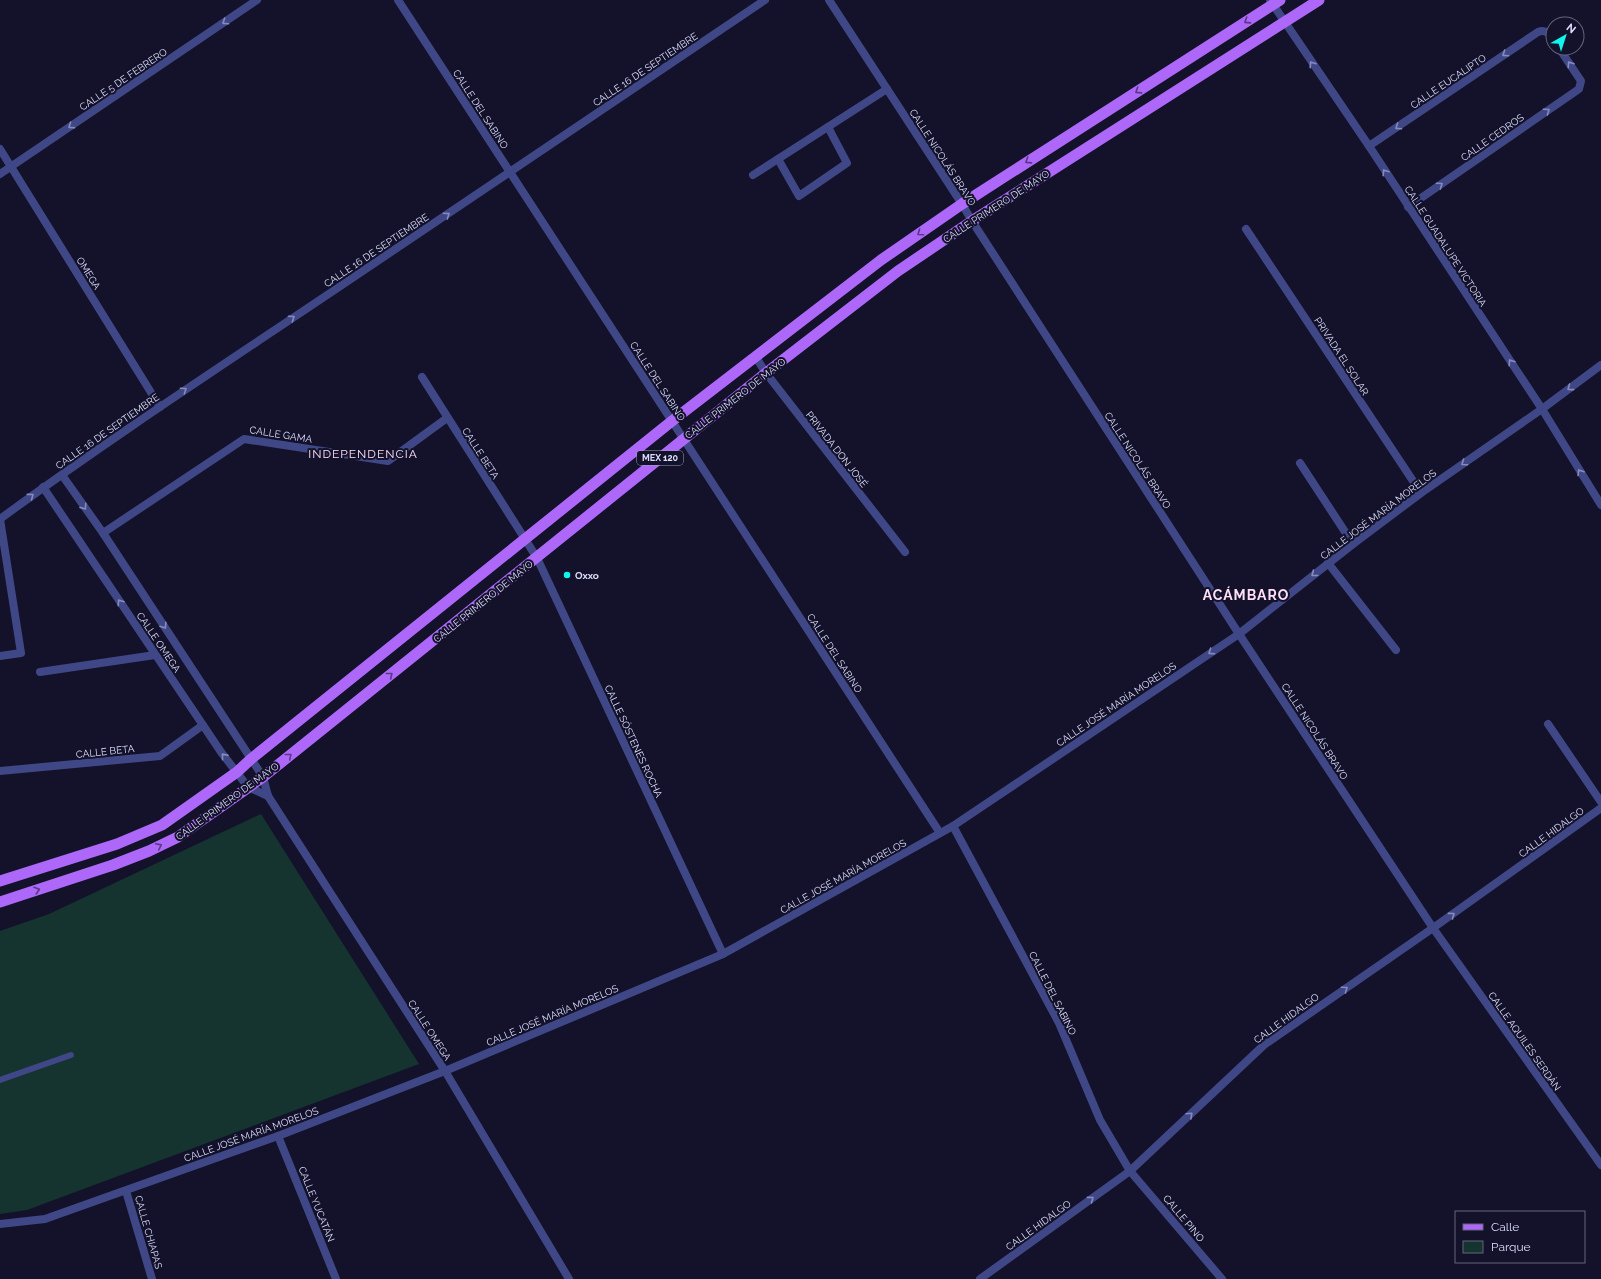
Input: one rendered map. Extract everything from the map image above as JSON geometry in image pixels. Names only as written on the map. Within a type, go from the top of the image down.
[{"type":"main road","name":"CALLE PRIMERO DE MAYO","points":[[0,902],[113,865],[149,851],[178,837],[263,777],[537,558],[684,438],[898,271],[972,221],[1319,0]]},
{"type":"main road","name":"CALLE PRIMERO DE MAYO","points":[[0,881],[117,844],[162,825],[237,772],[251,759],[672,421],[881,260],[962,204],[1274,2]]},
{"type":"street","name":"CALLE 5 DE FEBRERO","points":[[0,174],[257,0]]},
{"type":"street","name":"CALLE DEL SABINO","points":[[398,0],[940,834]]},
{"type":"street","name":"CALLE 16 DE SEPTIEMBRE","points":[[0,519],[43,487],[160,407],[510,173],[765,0]]},
{"type":"street","name":"CALLE NICOLÁS BRAVO","points":[[829,0],[1239,634],[1433,928]]},
{"type":"street","name":"CALLE GUADALUPE VICTORIA","points":[[1274,2],[1284,22],[1369,146],[1542,409],[1601,505]]},
{"type":"street","name":"CALLE EUCALIPTO","points":[[1369,146],[1538,32],[1545,31]]},
{"type":"street","name":"CALLE CEDROS","points":[[1408,207],[1576,91],[1581,86],[1580,81],[1564,56]]},
{"type":"street","points":[[753,175],[887,89]]},
{"type":"street","points":[[778,159],[799,196],[847,163],[828,127]]},
{"type":"street","name":"OMEGA","points":[[0,149],[160,407]]},
{"type":"street","name":"PRIVADA EL SOLAR","points":[[1246,229],[1420,493]]},
{"type":"street","name":"PRIVADA DON JOSÉ","points":[[755,356],[766,373],[905,552]]},
{"type":"street","name":"CALLE JOSÉ MARÍA MORELOS","points":[[0,1224],[46,1219],[278,1136],[445,1071],[723,954],[953,826],[1239,634],[1328,563],[1420,493],[1542,409],[1601,365]]},
{"type":"street","name":"CALLE BETA","points":[[422,377],[525,539]]},
{"type":"street","name":"CALLE GAMA","points":[[103,533],[244,438],[388,461],[447,418]]},
{"type":"street","points":[[1300,463],[1353,544]]},
{"type":"street","name":"CALLE OMEGA","points":[[62,475],[103,533],[263,777],[268,796],[445,1071],[569,1279]]},
{"type":"street","name":"CALLE OMEGA","points":[[43,487],[221,752],[248,787],[268,796]]},
{"type":"street","points":[[0,519],[21,653],[0,656]]},
{"type":"street","name":"CALLE SÓSTENES ROCHA","points":[[525,539],[537,558],[723,954]]},
{"type":"street","points":[[1328,563],[1396,650]]},
{"type":"street","points":[[40,672],[156,655]]},
{"type":"street","points":[[1548,724],[1601,802]]},
{"type":"street","name":"CALLE BETA","points":[[0,771],[160,756],[203,725]]},
{"type":"street","name":"CALLE HIDALGO","points":[[980,1279],[1130,1171],[1264,1045],[1433,928],[1601,808]]},
{"type":"street","name":"CALLE DEL SABINO","points":[[953,826],[1059,1023],[1100,1120],[1130,1171]]},
{"type":"street","name":"CALLE AQUILES SERDÁN","points":[[1433,928],[1601,1165]]},
{"type":"street","name":"CALLE YUCATÁN","points":[[278,1136],[336,1279]]},
{"type":"street","name":"CALLE PINO","points":[[1130,1171],[1222,1279]]},
{"type":"street","name":"CALLE CHIAPAS","points":[[126,1191],[152,1279]]},
{"type":"lane","points":[[0,1080],[71,1054]]},
{"type":"green space","points":[[261,814],[419,1064],[27,1210],[0,1214],[0,931],[49,914]]},
{"type":"place","name":"Oxxo","points":[[567,575]]},
{"type":"district","name":"INDEPENDENCIA","points":[[363,454]]},
{"type":"district","name":"ACÁMBARO","points":[[1246,595]]}]
